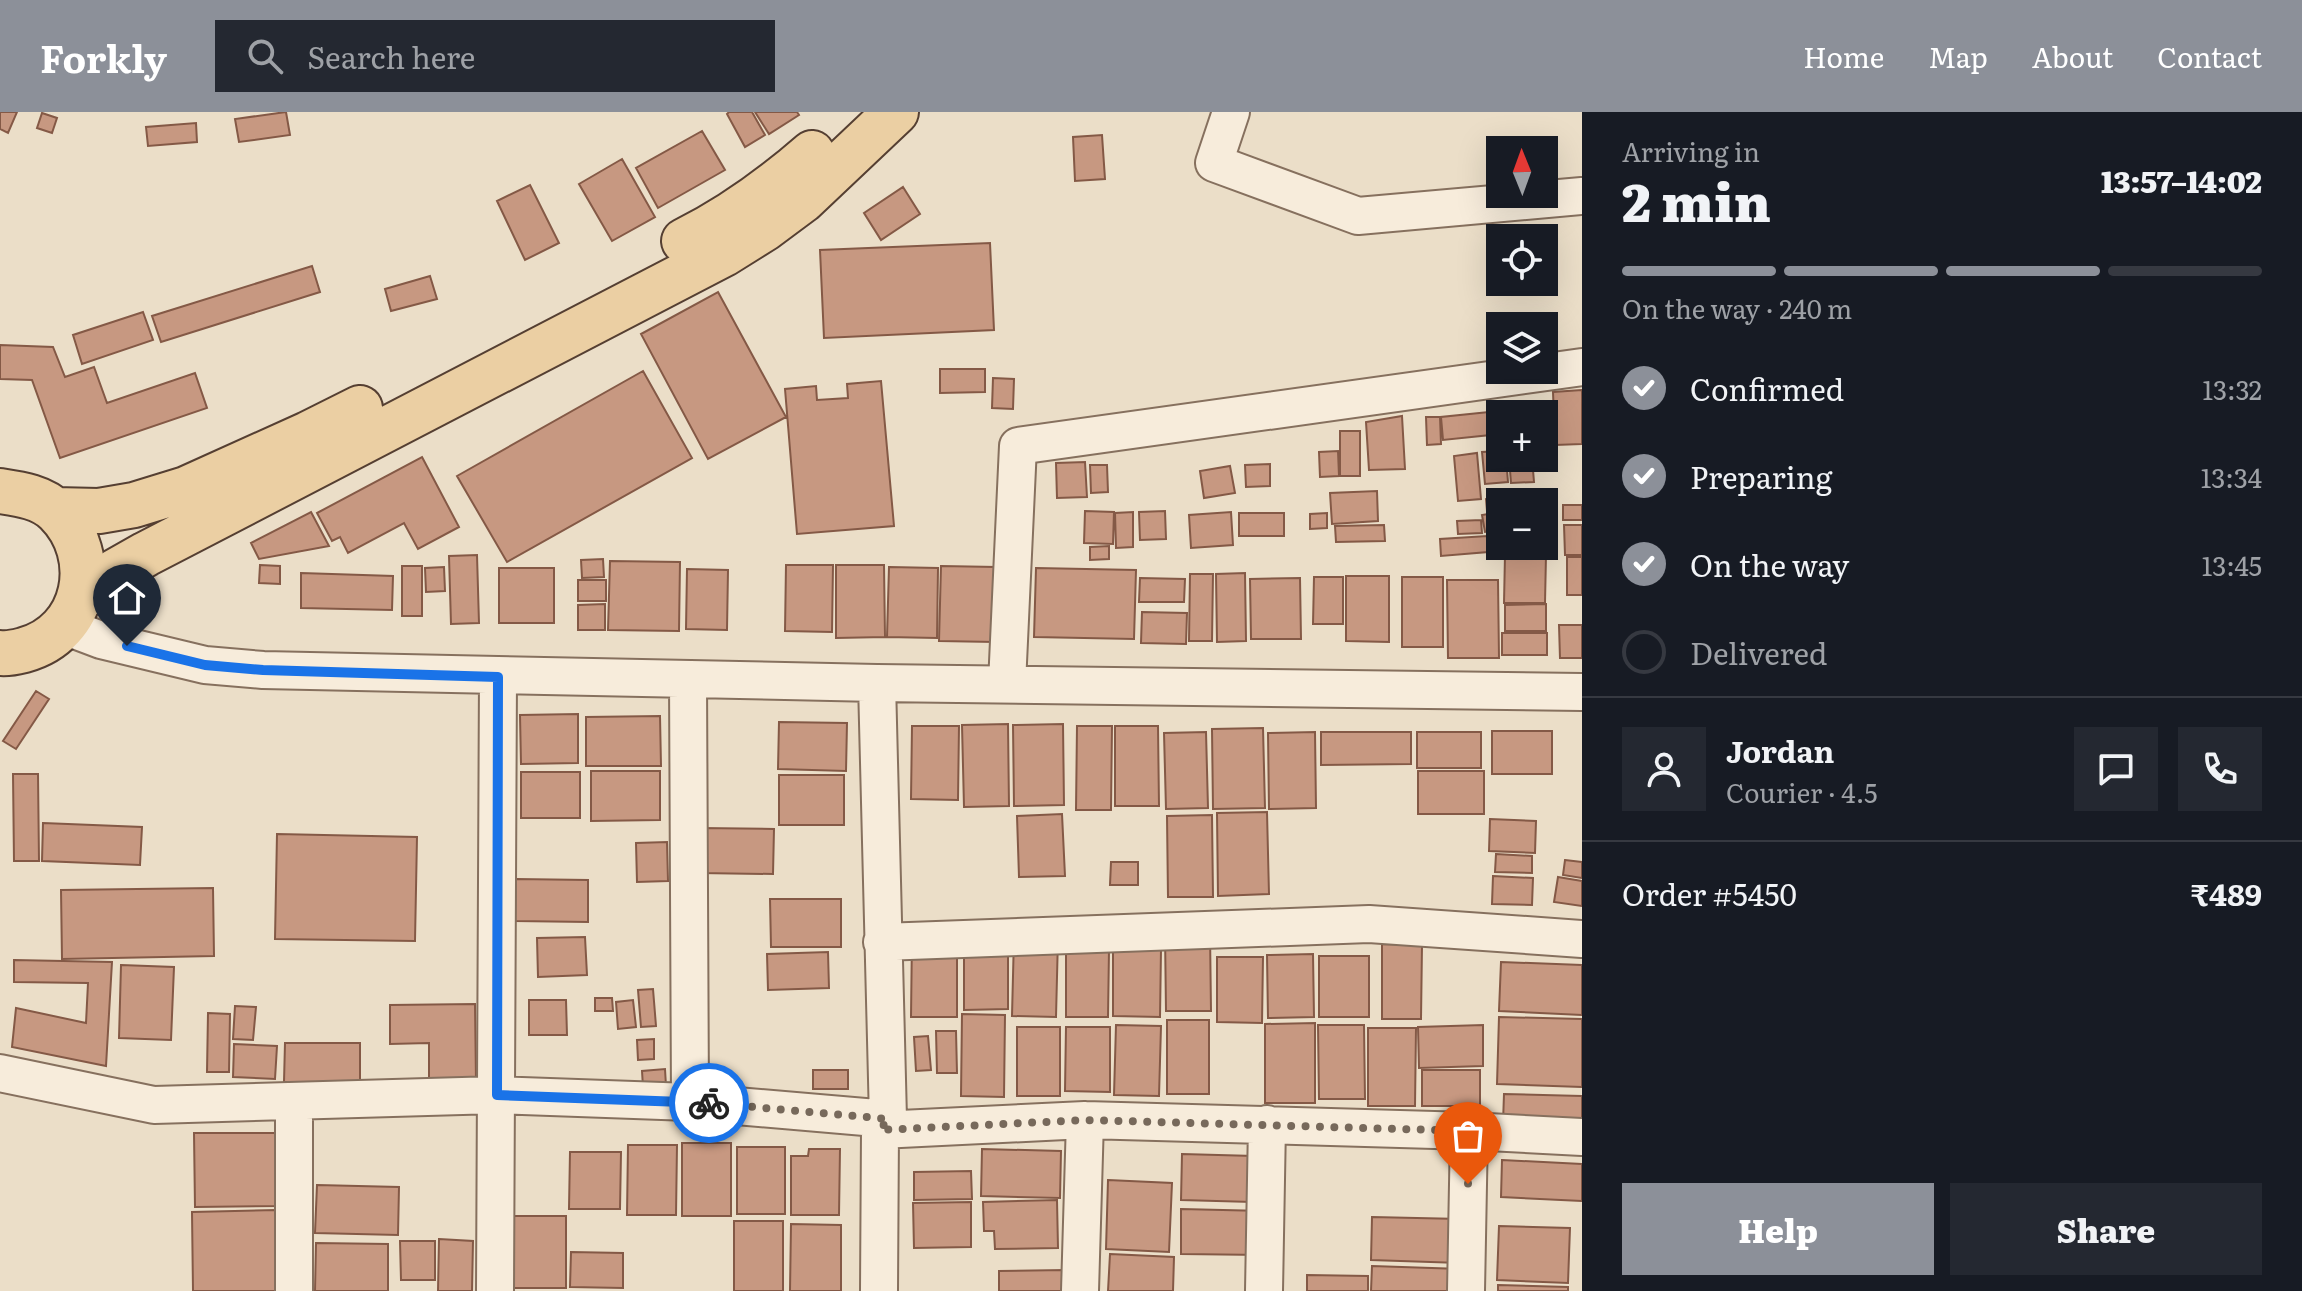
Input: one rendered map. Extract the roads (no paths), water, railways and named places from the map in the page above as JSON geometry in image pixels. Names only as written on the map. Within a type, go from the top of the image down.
[{"type":"main road","points":[[55,510],[99,511],[134,505],[186,489],[308,434],[704,231],[790,173],[857,112]]},
{"type":"main road","points":[[2,657],[38,646],[116,571],[724,254],[803,200],[896,112]]},
{"type":"main road","points":[[0,491],[27,494],[55,510],[75,535],[84,567],[72,612]]},
{"type":"street","points":[[1231,112],[1214,163],[1358,216],[1582,196]]},
{"type":"street","points":[[1007,684],[1018,446],[1582,367]]},
{"type":"street","points":[[72,612],[101,640],[205,665],[263,670],[498,677],[1582,692]]},
{"type":"street","points":[[495,1291],[498,677]]},
{"type":"street","points":[[688,679],[690,1102]]},
{"type":"street","points":[[877,683],[884,1124],[879,1291]]},
{"type":"street","points":[[882,942],[1369,924],[1582,939]]},
{"type":"street","points":[[0,1073],[154,1105],[497,1095],[690,1102],[884,1124],[1085,1120],[1582,1137]]},
{"type":"street","points":[[294,1101],[294,1291]]},
{"type":"street","points":[[1080,1291],[1085,1120]]},
{"type":"street","points":[[1264,1291],[1267,1124]]},
{"type":"street","points":[[1466,1291],[1469,1131]]}]
